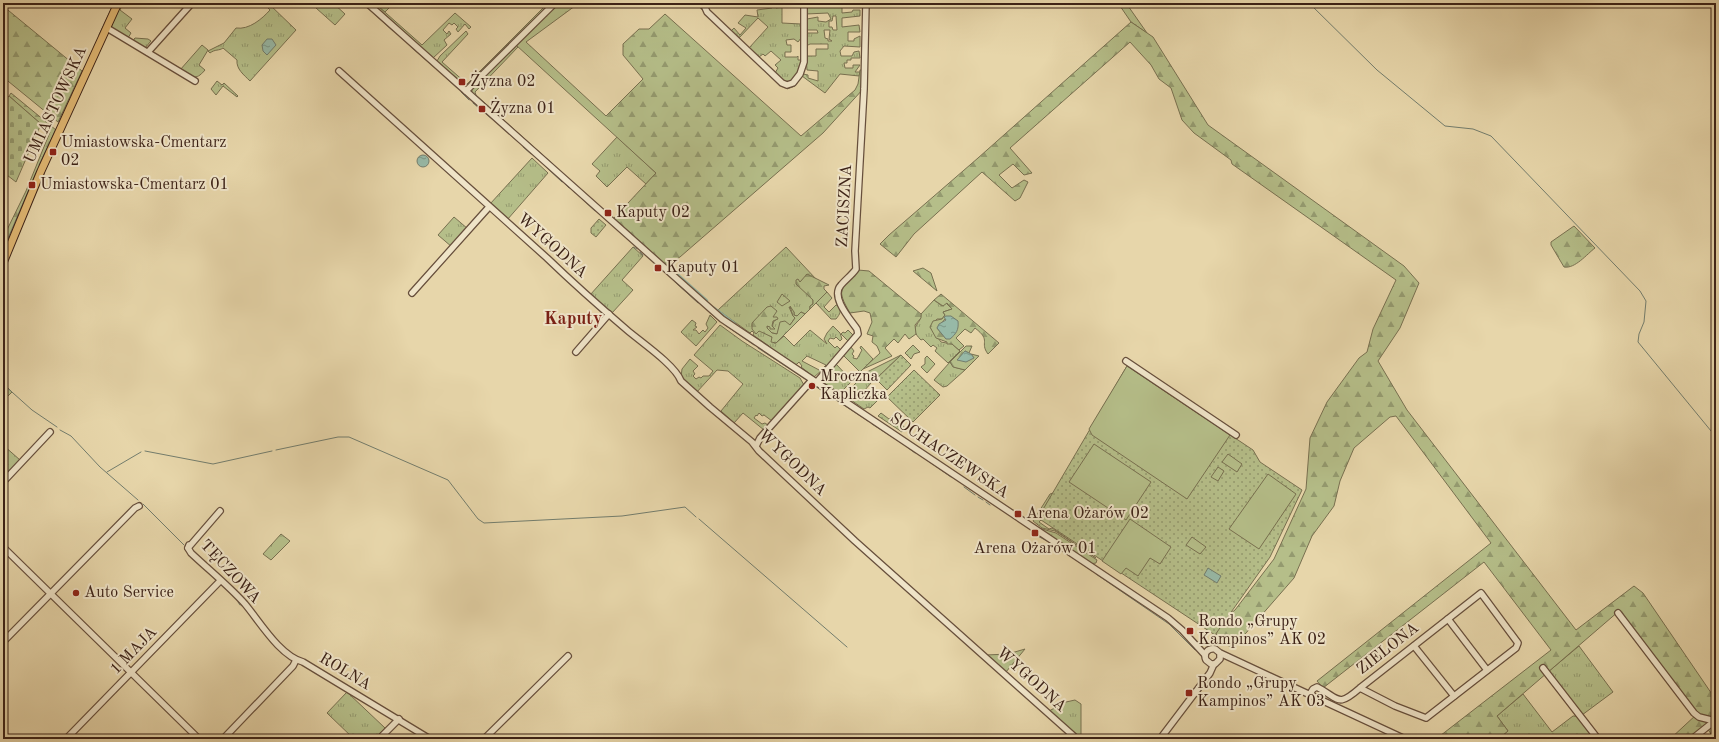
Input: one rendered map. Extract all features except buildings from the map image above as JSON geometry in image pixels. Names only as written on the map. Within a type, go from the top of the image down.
[{"type":"main road","name":"UMIASTOWSKA","points":[[3,263],[41,171],[118,3]]},
{"type":"street","points":[[148,52],[192,3]]},
{"type":"street","name":"SOCHACZEWSKA","points":[[367,3],[722,319],[1168,618],[1194,643],[1207,652]]},
{"type":"street","points":[[466,91],[555,3]]},
{"type":"street","points":[[703,3],[707,12],[782,83],[786,85],[793,84],[803,69],[804,3]]},
{"type":"street","name":"ZACISZNA","points":[[814,381],[858,334],[857,330],[839,303],[837,295],[839,286],[856,269],[855,251],[865,75],[866,3]]},
{"type":"street","points":[[107,28],[195,81]]},
{"type":"street","name":"WYGODNA","points":[[339,71],[489,207],[679,375],[681,381],[710,408],[756,446],[855,541],[1077,739]]},
{"type":"street","points":[[412,293],[489,207]]},
{"type":"street","points":[[576,352],[609,314]]},
{"type":"street","points":[[1126,362],[1236,435]]},
{"type":"street","points":[[756,446],[760,438],[814,381]]},
{"type":"street","points":[[3,482],[50,432]]},
{"type":"street","points":[[3,642],[135,508],[139,506]]},
{"type":"street","name":"TĘCZOWA","points":[[220,511],[188,546],[191,553],[220,580],[255,617]]},
{"type":"street","points":[[3,547],[199,739]]},
{"type":"street","name":"1 MAJA","points":[[66,739],[220,580]]},
{"type":"street","name":"ZIELONA","points":[[1310,694],[1313,689],[1317,687],[1341,701],[1360,688],[1481,593],[1518,641],[1518,645],[1487,670]]},
{"type":"street","points":[[1618,612],[1694,713],[1711,720],[1712,723],[1692,739]]},
{"type":"street","name":"ROLNA","points":[[255,617],[291,657],[303,662],[430,739]]},
{"type":"street","points":[[1360,688],[1395,706],[1426,718],[1487,670],[1448,619]]},
{"type":"street","points":[[1414,646],[1454,696]]},
{"type":"street","points":[[1211,664],[1206,660],[1207,652],[1214,649],[1405,739]]},
{"type":"street","points":[[1219,660],[1220,653]]},
{"type":"street","points":[[484,739],[568,656]]},
{"type":"street","points":[[222,739],[293,666],[296,660]]},
{"type":"street","points":[[1160,739],[1206,677],[1211,664],[1219,660],[1235,660]]},
{"type":"street","points":[[1543,668],[1598,739]]},
{"type":"street","points":[[379,739],[399,719]]},
{"type":"green space","points":[[120,3],[123,3],[120,10],[132,19],[125,28],[131,33],[128,38],[110,28]]},
{"type":"green space","points":[[263,3],[268,3],[296,30],[250,81],[239,69],[237,60],[223,48],[210,53],[208,51],[224,43],[236,28],[250,26],[263,17],[270,10]]},
{"type":"green space","points":[[320,3],[333,3],[345,14],[335,25],[316,8]]},
{"type":"green space","points":[[381,3],[394,3],[385,12],[378,6]]},
{"type":"green space","points":[[548,3],[552,3],[467,87],[465,86]]},
{"type":"green space","points":[[556,3],[579,3],[526,42],[606,116],[643,79],[623,55],[623,44],[639,29],[649,29],[665,14],[801,136],[855,90],[858,84],[860,70],[864,70],[864,88],[823,133],[680,257],[666,265],[614,218],[656,173],[516,45],[519,42],[518,41]]},
{"type":"green space","points":[[695,3],[701,3],[703,10],[785,86],[803,74],[808,75],[808,78],[818,81],[818,71],[807,70],[806,56],[816,56],[816,49],[828,49],[828,44],[810,44],[806,46],[806,33],[818,33],[817,30],[806,30],[807,19],[818,17],[818,21],[826,22],[831,19],[828,13],[806,14],[805,3],[844,3],[842,13],[860,10],[860,16],[842,18],[842,27],[859,25],[860,32],[848,32],[848,41],[854,41],[854,39],[860,36],[860,47],[844,46],[840,51],[841,56],[852,56],[854,52],[859,51],[860,58],[851,58],[851,60],[847,60],[847,63],[844,63],[845,68],[853,68],[853,65],[860,65],[855,72],[860,72],[859,76],[840,74],[825,93],[802,76],[795,86],[787,89]],"holes":[[[833,16],[836,16],[837,30],[833,30],[832,27],[829,27],[829,21],[832,21]],[[824,30],[830,30],[829,39],[832,41],[828,41],[828,39],[825,38]]]},
{"type":"green space","points":[[771,3],[774,3],[776,8],[782,7],[782,23],[801,24],[801,38],[798,42],[794,39],[786,40],[787,45],[791,45],[791,52],[785,52],[785,57],[798,56],[798,60],[801,60],[802,62],[796,78],[791,83],[785,83],[775,73],[778,68],[775,65],[781,60],[771,51],[765,56],[763,54],[759,57],[749,48],[768,27],[758,18],[739,38],[731,31],[734,28],[740,35],[746,28],[738,23],[745,15],[758,17],[757,10],[772,8]]},
{"type":"green space","points":[[1118,3],[1126,3],[1147,33],[1131,22]]},
{"type":"green space","points":[[3,6],[82,71],[58,122],[3,77]]},
{"type":"green space","points":[[378,6],[422,45],[455,13],[471,27],[469,29],[465,24],[458,32],[456,29],[458,27],[454,23],[452,25],[449,23],[443,30],[447,34],[449,31],[451,34],[444,40],[447,45],[433,58],[378,10]]},
{"type":"green space","points":[[1131,22],[1153,37],[1208,125],[1404,266],[1419,283],[1400,328],[1378,361],[1407,410],[1576,630],[1634,586],[1643,593],[1716,700],[1716,739],[1714,739],[1706,726],[1689,739],[1670,739],[1697,714],[1619,611],[1497,716],[1508,731],[1498,739],[1436,739],[1551,650],[1484,562],[1323,688],[1317,681],[1491,543],[1396,416],[1390,417],[1354,448],[1340,481],[1334,506],[1312,536],[1294,578],[1232,649],[1216,634],[1223,619],[1235,610],[1274,559],[1306,489],[1310,438],[1327,402],[1359,358],[1367,352],[1373,329],[1396,280],[1232,164],[1231,160],[1194,133],[1182,120],[1171,88],[1159,79],[1151,65],[1130,42],[1010,148],[1032,173],[1024,175],[1013,164],[999,175],[1012,188],[1024,180],[1028,182],[1020,198],[1015,201],[982,172],[914,234],[896,257],[880,244]]},
{"type":"green space","points":[[466,31],[468,34],[442,62],[466,83],[465,85],[437,61],[440,56]]},
{"type":"green space","points":[[135,38],[148,39],[151,41],[145,48],[134,41]]},
{"type":"green space","points":[[202,45],[208,50],[199,65],[205,70],[202,74],[193,77],[180,70]]},
{"type":"green space","points":[[516,45],[518,47],[475,92],[476,95],[555,166],[553,166],[472,93],[472,89]]},
{"type":"green space","points":[[217,81],[222,85],[224,83],[238,96],[237,97],[223,86],[216,95],[211,89]]},
{"type":"green space","points":[[11,93],[56,130],[3,255],[3,238],[26,191],[50,132],[9,96]]},
{"type":"green space","points":[[9,96],[41,124],[16,182],[3,172],[3,103]]},
{"type":"green space","points":[[617,137],[656,173],[646,184],[627,167],[607,187],[596,176],[600,171],[592,164]]},
{"type":"green space","points":[[532,158],[548,173],[507,220],[490,204]]},
{"type":"green space","points":[[454,217],[468,229],[452,247],[438,235]]},
{"type":"green space","points":[[599,219],[606,225],[596,237],[591,233],[591,228]]},
{"type":"green space","points":[[1574,226],[1595,248],[1577,263],[1572,266],[1564,267],[1551,245],[1551,242]]},
{"type":"green space","points":[[633,247],[643,256],[622,280],[633,290],[612,313],[590,295]]},
{"type":"green space","points":[[786,247],[816,279],[806,277],[800,282],[798,280],[804,291],[813,300],[813,304],[805,314],[801,312],[797,316],[794,315],[794,312],[789,307],[795,318],[790,325],[780,326],[778,334],[772,333],[767,328],[767,326],[772,326],[776,320],[773,317],[774,313],[771,306],[759,330],[772,337],[774,343],[784,336],[794,346],[810,330],[827,344],[824,339],[833,326],[840,333],[842,339],[840,341],[836,337],[834,339],[830,338],[828,341],[835,348],[837,346],[841,350],[840,352],[824,369],[823,368],[826,365],[807,356],[802,361],[821,371],[814,377],[801,367],[802,366],[799,362],[795,366],[768,348],[769,346],[753,335],[754,333],[752,331],[750,333],[718,310]]},
{"type":"green space","points":[[923,268],[931,273],[937,291],[913,271]]},
{"type":"green space","points":[[858,270],[869,271],[921,314],[921,318],[915,325],[916,334],[909,339],[905,334],[898,343],[894,339],[885,348],[892,356],[863,369],[880,353],[877,346],[872,342],[873,336],[867,334],[872,322],[870,313],[864,311],[850,313],[843,299],[842,290],[844,286]]},
{"type":"green space","points":[[807,274],[829,285],[824,286],[824,289],[827,292],[810,309],[810,306],[813,304],[813,300],[796,284],[796,280],[798,279],[800,282]]},
{"type":"green space","points":[[827,292],[832,298],[824,307],[829,312],[836,305],[838,305],[840,312],[836,319],[831,319],[816,303]]},
{"type":"green space","points":[[782,294],[790,301],[782,306],[777,302]]},
{"type":"green space","points":[[941,294],[999,343],[988,354],[983,336],[975,328],[971,333],[965,329],[956,338],[964,346],[959,350],[952,344],[947,344],[947,342],[936,338],[930,327],[933,321],[942,319],[945,315],[943,312],[952,309],[947,303],[943,306],[934,300]],"holes":[[[946,318],[946,339],[937,328]]]},
{"type":"green space","points":[[934,300],[942,306],[946,303],[952,309],[943,312],[945,315],[942,319],[937,319],[930,327],[941,342],[952,344],[960,351],[948,363],[935,351],[937,348],[933,345],[931,347],[923,339],[921,340],[915,332],[921,314]]},
{"type":"green space","points":[[771,306],[777,311],[773,317],[777,317],[778,319],[773,321],[772,326],[775,329],[770,329],[770,327],[767,326],[772,333],[777,334],[780,322],[785,321],[790,325],[795,318],[790,306],[794,312],[794,315],[797,316],[801,312],[805,314],[776,343],[771,342],[772,337],[759,331],[756,334],[752,329],[752,323],[767,307]]},
{"type":"green space","points":[[710,315],[717,322],[696,346],[681,332],[692,320],[696,323],[695,326],[697,327],[693,330],[696,330],[699,334],[703,330],[705,332],[708,328],[706,324]]},
{"type":"green space","points":[[720,325],[800,378],[805,387],[772,421],[759,413],[757,416],[756,415],[754,418],[762,424],[765,423],[768,425],[764,430],[743,413],[734,423],[721,411],[743,384],[728,371],[717,370],[696,393],[681,377],[682,369],[690,359],[698,366],[693,371],[695,374],[693,376],[696,379],[703,376],[709,376],[713,371],[694,355]]},
{"type":"green space","points":[[848,330],[853,335],[848,341],[841,334]]},
{"type":"green space","points":[[913,345],[920,352],[914,354],[911,359],[905,353]]},
{"type":"green space","points":[[861,346],[873,359],[860,372],[843,355],[851,347],[854,351],[852,354],[854,356],[853,358],[857,359],[862,350],[860,348]]},
{"type":"green space","points":[[966,346],[972,346],[969,353],[965,351],[974,358],[971,354],[979,356],[965,370],[953,367],[950,362]]},
{"type":"green space","points":[[901,355],[876,379],[867,372]]},
{"type":"green space","points":[[901,355],[911,365],[887,390],[876,379]]},
{"type":"green space","points":[[927,356],[935,364],[927,373],[921,367],[925,364],[925,358]]},
{"type":"green space","points":[[950,362],[954,367],[965,370],[947,386],[943,387],[934,380]]},
{"type":"green space","points":[[836,364],[852,381],[840,393],[824,383],[825,376]]},
{"type":"green space","points":[[1127,366],[1253,450],[1260,462],[1302,490],[1270,557],[1215,635],[1038,518]]},
{"type":"green space","points":[[1127,366],[1230,435],[1187,499],[1092,435],[1089,429]]},
{"type":"green space","points":[[914,370],[940,395],[913,422],[887,397]]},
{"type":"green space","points":[[864,375],[871,383],[864,391],[872,398],[878,391],[882,396],[870,408],[868,407],[864,409],[848,398],[853,386]]},
{"type":"green space","points":[[3,383],[12,392],[3,401]]},
{"type":"green space","points":[[896,412],[903,418],[900,422],[905,428],[902,432],[878,416],[881,413],[889,419]]},
{"type":"green space","points":[[1094,444],[1151,482],[1126,520],[1069,482]]},
{"type":"green space","points":[[3,445],[20,460],[3,477]]},
{"type":"green space","points":[[1228,454],[1242,464],[1237,472],[1222,462]]},
{"type":"green space","points":[[1218,467],[1224,471],[1218,481],[1211,477]]},
{"type":"green space","points":[[1268,474],[1296,494],[1259,549],[1229,529]]},
{"type":"green space","points":[[1053,493],[1038,518],[1041,520],[1039,522],[1049,529],[1052,528],[1096,558],[1055,531],[1042,528],[1033,521],[1050,494]]},
{"type":"green space","points":[[1130,519],[1171,547],[1160,564],[1150,558],[1138,576],[1126,568],[1121,574],[1102,561]]},
{"type":"green space","points":[[1039,528],[1056,533],[1097,560],[1096,563],[1090,564]]},
{"type":"green space","points":[[281,534],[290,541],[271,560],[263,554]]},
{"type":"green space","points":[[1192,537],[1206,547],[1200,554],[1186,545]]},
{"type":"green space","points":[[1579,646],[1613,692],[1582,715],[1548,672]]},
{"type":"green space","points":[[1025,649],[1006,672],[986,655],[1008,654]]},
{"type":"green space","points":[[347,692],[385,728],[374,739],[354,739],[327,713]]},
{"type":"green space","points":[[1523,694],[1552,732],[1573,716],[1577,716],[1595,739],[1498,739],[1508,731],[1497,716]]},
{"type":"green space","points":[[1075,700],[1081,704],[1081,739],[1049,711],[1066,702]]},
{"type":"water","points":[[267,39],[272,39],[276,45],[267,55],[263,51],[262,45]]},
{"type":"water","points":[[423,155],[427,157],[429,161],[427,165],[423,167],[419,165],[417,161],[419,157]]},
{"type":"water","points":[[951,316],[958,321],[957,332],[950,339],[946,339],[937,328],[939,324],[946,320],[944,317]]},
{"type":"water","points":[[965,351],[971,354],[974,358],[966,362],[957,360]]},
{"type":"water","points":[[1208,568],[1221,576],[1217,583],[1204,575]]},
{"type":"waterway","points":[[99,35],[114,3]]},
{"type":"waterway","points":[[362,3],[393,31]]},
{"type":"waterway","points":[[1309,3],[1377,70],[1445,126],[1473,129],[1491,136],[1640,291],[1646,301],[1644,322],[1639,334],[1638,342],[1716,437]]},
{"type":"waterway","points":[[378,9],[400,28]]},
{"type":"waterway","points":[[397,34],[405,41]]},
{"type":"waterway","points":[[411,47],[435,68]]},
{"type":"waterway","points":[[59,122],[84,69]]},
{"type":"waterway","points":[[441,73],[457,88]]},
{"type":"waterway","points":[[461,92],[469,100]]},
{"type":"waterway","points":[[473,103],[492,119]]},
{"type":"waterway","points":[[496,122],[518,142]]},
{"type":"waterway","points":[[39,165],[56,129]]},
{"type":"waterway","points":[[523,147],[531,154]]},
{"type":"waterway","points":[[535,157],[540,161]]},
{"type":"waterway","points":[[544,165],[562,182]]},
{"type":"waterway","points":[[3,250],[36,173]]},
{"type":"waterway","points":[[565,184],[569,188]]},
{"type":"waterway","points":[[580,197],[595,211]]},
{"type":"waterway","points":[[640,252],[643,255]]},
{"type":"waterway","points":[[671,270],[706,301]]},
{"type":"waterway","points":[[675,282],[698,303]]},
{"type":"waterway","points":[[714,309],[734,324]]},
{"type":"waterway","points":[[725,325],[754,345]]},
{"type":"waterway","points":[[758,348],[808,381]]},
{"type":"waterway","points":[[3,384],[32,410],[57,427]]},
{"type":"waterway","points":[[812,384],[868,421]]},
{"type":"waterway","points":[[872,424],[903,444]]},
{"type":"waterway","points":[[60,430],[71,436],[100,467],[138,500]]},
{"type":"waterway","points":[[276,450],[338,437],[349,437],[448,480],[478,519],[484,523],[622,516],[685,507],[696,517]]},
{"type":"waterway","points":[[907,447],[915,453]]},
{"type":"waterway","points":[[145,451],[213,464],[272,451]]},
{"type":"waterway","points":[[107,472],[141,452]]},
{"type":"waterway","points":[[921,456],[951,477]]},
{"type":"waterway","points":[[964,487],[975,495]]},
{"type":"waterway","points":[[978,497],[983,500]]},
{"type":"waterway","points":[[986,502],[990,505]]},
{"type":"waterway","points":[[143,504],[184,545]]},
{"type":"waterway","points":[[699,519],[847,647]]},
{"type":"waterway","points":[[1032,533],[1047,541]]},
{"type":"waterway","points":[[1052,544],[1092,571]]},
{"type":"waterway","points":[[1096,574],[1169,624],[1195,650]]},
{"type":"place","name":"Żyzna 02","points":[[462,82]]},
{"type":"place","name":"Żyzna 01","points":[[482,109]]},
{"type":"place","name":"Umiastowska-Cmentarz 02","points":[[53,152]]},
{"type":"place","name":"Umiastowska-Cmentarz 01","points":[[32,185]]},
{"type":"place","name":"Kaputy 02","points":[[608,213]]},
{"type":"place","name":"Kaputy 01","points":[[658,268]]},
{"type":"place","name":"Mroczna Kapliczka","points":[[812,386]]},
{"type":"place","name":"Arena Ożarów 02","points":[[1018,514]]},
{"type":"place","name":"Arena Ożarów 01","points":[[1035,533]]},
{"type":"place","name":"Auto Service","points":[[76,593]]},
{"type":"place","name":"Rondo „Grupy Kampinos” AK 02","points":[[1190,631]]},
{"type":"place","name":"Rondo „Grupy Kampinos” AK 03","points":[[1189,693]]},
{"type":"district","name":"Kaputy","points":[[573,319]]}]
